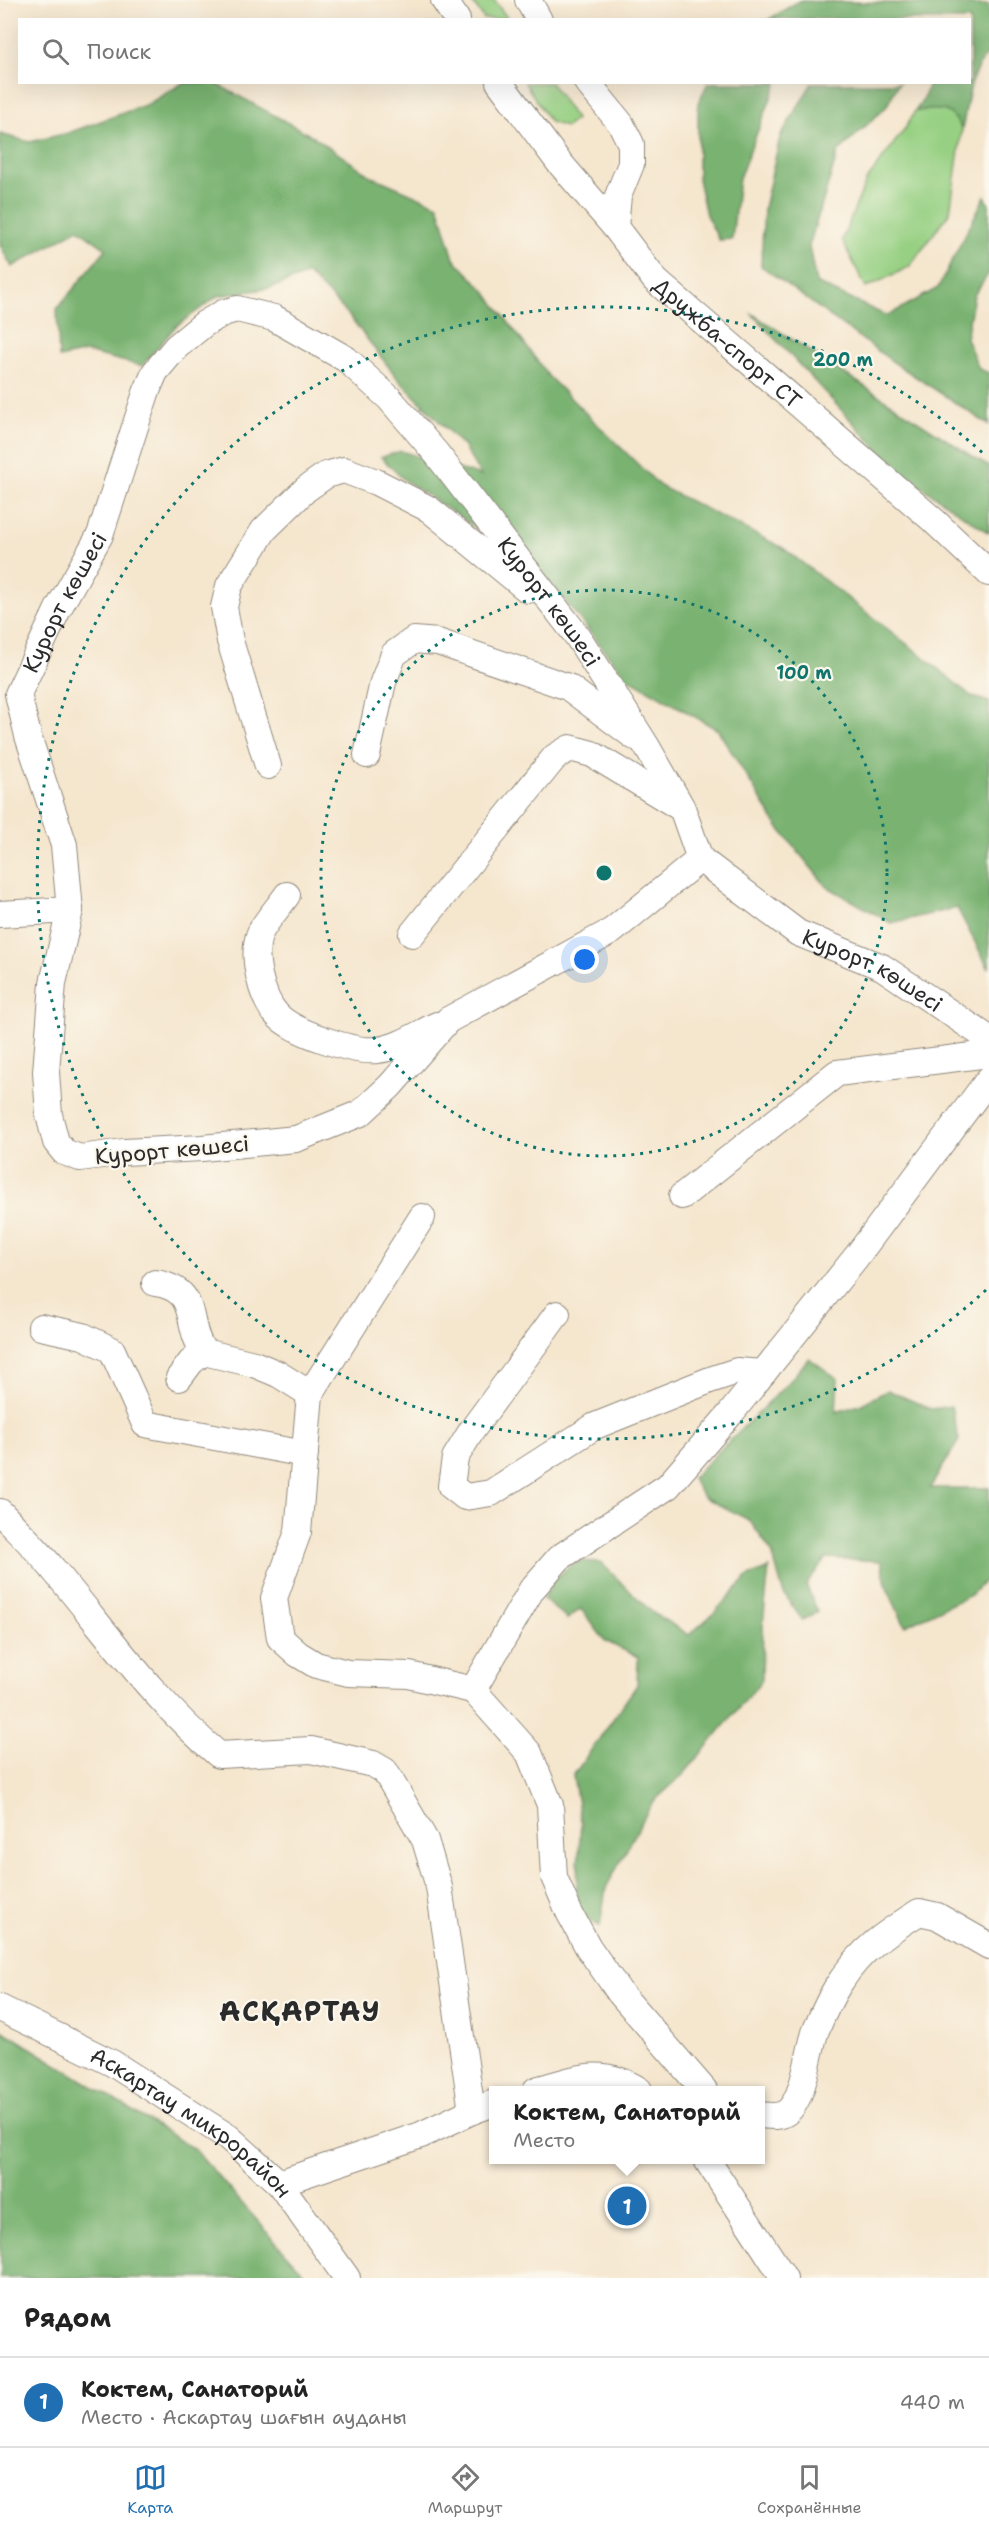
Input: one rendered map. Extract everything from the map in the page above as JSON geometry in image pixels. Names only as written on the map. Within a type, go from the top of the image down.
[{"type":"street","points":[[444,0],[456,18]]},
{"type":"street","points":[[528,0],[538,18]]},
{"type":"street","name":"Дружба-спорт СТ","points":[[500,84],[558,161],[615,227],[656,280],[933,520],[989,573]]},
{"type":"street","points":[[589,84],[621,124],[631,144],[631,164],[618,196],[615,227]]},
{"type":"street","name":"Курорт көшесі","points":[[700,859],[612,931],[448,1020],[390,1086],[361,1113],[296,1139],[202,1148],[124,1152],[80,1158],[64,1152],[56,1142],[50,1115],[46,1072],[53,984],[70,910],[64,845],[28,736],[18,694],[58,609],[100,535],[146,393],[155,372],[176,346],[204,324],[223,313],[237,309],[254,311],[274,318],[346,359],[389,398],[436,453],[578,637],[682,808],[700,859],[798,933],[882,967],[989,1039]]},
{"type":"street","points":[[268,766],[230,641],[224,608],[229,586],[264,530],[306,489],[326,475],[344,470],[376,482],[429,509],[559,614]]},
{"type":"street","points":[[933,520],[989,555]]},
{"type":"street","points":[[367,755],[383,682],[394,654],[414,640],[438,642],[568,687],[647,747]]},
{"type":"street","points":[[412,934],[555,757],[570,748],[592,754],[682,808]]},
{"type":"street","points":[[287,895],[260,933],[255,959],[266,993],[278,1016],[303,1032],[335,1044],[376,1051],[396,1045],[448,1020]]},
{"type":"street","points":[[0,914],[70,910]]},
{"type":"street","points":[[682,1196],[837,1073],[989,1054]]},
{"type":"street","points":[[473,1690],[532,1588],[559,1558],[668,1486],[857,1256],[989,1079]]},
{"type":"street","points":[[422,1217],[310,1394],[298,1532],[274,1598],[280,1638],[298,1654],[316,1665],[348,1673],[409,1675],[473,1690],[529,1753],[550,1804],[555,1877],[569,1912],[588,1947],[620,1993],[700,2086]]},
{"type":"street","points":[[155,1283],[174,1287],[181,1292],[190,1309],[197,1340],[204,1352],[254,1364],[278,1374],[310,1394]]},
{"type":"street","points":[[557,1314],[472,1430],[455,1458],[452,1486],[465,1497],[491,1493],[595,1426],[737,1371],[763,1373]]},
{"type":"street","points":[[41,1327],[83,1336],[112,1350],[145,1424],[305,1454]]},
{"type":"street","points":[[179,1378],[191,1362],[204,1352]]},
{"type":"street","points":[[0,1512],[52,1568],[124,1659],[192,1732],[219,1755],[311,1750],[373,1764],[385,1772],[425,1840],[439,1887],[483,2107],[421,2136],[279,2183]]},
{"type":"street","points":[[765,2116],[775,2117],[788,2111],[805,2075],[816,2031],[841,1981],[875,1940],[919,1912],[937,1916],[989,1947]]},
{"type":"street","name":"Аскартау микрорайон","points":[[0,2008],[112,2062],[228,2137],[279,2183],[346,2278]]},
{"type":"street","points":[[555,2086],[598,2075],[623,2080],[632,2086]]},
{"type":"street","points":[[710,2164],[784,2278]]},
{"type":"green space","points":[[471,0],[494,0],[507,18],[483,18]]},
{"type":"green space","points":[[799,1],[989,5],[989,52],[977,68],[973,78],[962,129],[953,116],[943,110],[915,111],[923,100],[929,84],[971,84],[971,18],[771,18]]},
{"type":"green space","points":[[181,84],[217,84],[314,137],[371,176],[438,205],[454,259],[486,292],[549,377],[660,486],[783,548],[971,696],[989,702],[989,969],[957,908],[891,923],[826,886],[778,827],[718,730],[626,677],[541,571],[403,479],[381,457],[401,451],[481,476],[464,447],[398,379],[347,313],[308,274],[271,288],[218,296],[175,327],[142,366],[86,352],[59,358],[57,309],[106,249],[78,229],[12,267],[0,245],[0,134],[30,142],[68,133],[148,104]]},
{"type":"green space","points":[[526,84],[552,84],[576,119],[566,127],[550,122]]},
{"type":"green space","points":[[708,84],[777,84],[739,178],[732,239],[719,240],[706,215],[698,179],[698,103]]},
{"type":"green space","points":[[811,84],[898,84],[886,107],[838,152],[809,246],[816,283],[887,316],[938,288],[985,196],[989,205],[989,273],[974,295],[966,338],[979,369],[989,373],[989,425],[893,362],[761,266],[764,208],[780,137]]},
{"type":"green space","points":[[942,108],[955,115],[962,129],[950,212],[909,267],[866,288],[842,240],[866,181],[906,127],[915,111]]},
{"type":"green space","points":[[751,313],[989,467],[989,533],[898,471]]},
{"type":"green space","points":[[809,1358],[838,1379],[836,1412],[860,1405],[888,1390],[931,1409],[951,1406],[959,1440],[930,1488],[989,1488],[989,1576],[971,1595],[905,1626],[887,1588],[881,1561],[826,1558],[806,1585],[818,1612],[802,1620],[783,1592],[772,1552],[749,1520],[703,1497],[692,1478],[789,1382]]},
{"type":"green space","points":[[577,1561],[600,1562],[653,1613],[689,1635],[715,1612],[747,1577],[769,1568],[763,1624],[762,1680],[684,1774],[652,1803],[606,1888],[600,1926],[582,1917],[576,1896],[581,1822],[573,1776],[637,1685],[638,1657],[605,1641],[581,1609],[567,1619],[543,1599],[556,1577]]},
{"type":"green space","points":[[0,2029],[194,2149],[308,2278],[0,2278]]},
{"type":"place","name":"Коктем, Санаторий","points":[[627,2206]]},
{"type":"district","name":"АСҚАРТАУ","points":[[300,2011]]}]
